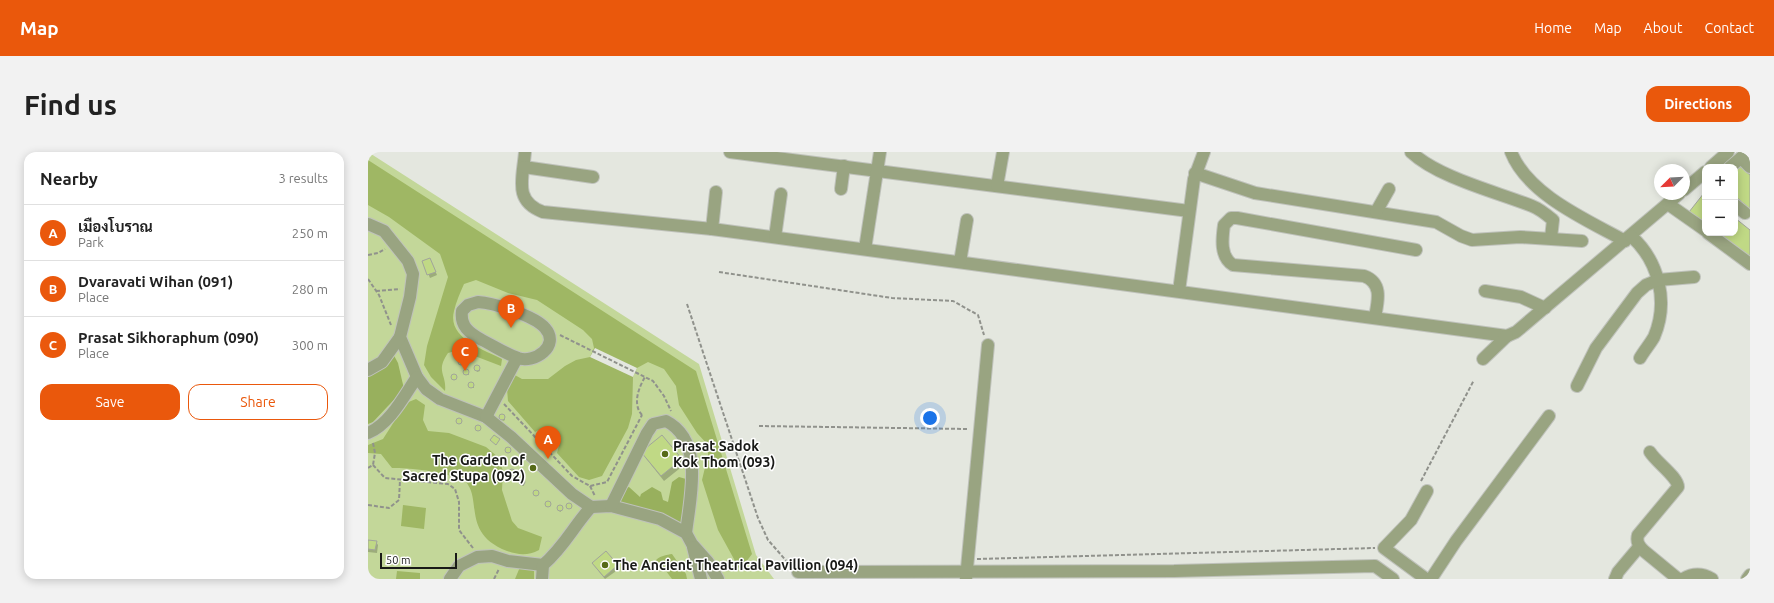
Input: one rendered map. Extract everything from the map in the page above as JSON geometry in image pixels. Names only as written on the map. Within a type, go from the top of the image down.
[{"type":"street","points":[[525,152],[522,188],[524,199],[529,206],[543,212],[712,229],[775,237],[1507,336]]},
{"type":"street","points":[[730,152],[1189,211]]},
{"type":"street","points":[[865,249],[880,152]]},
{"type":"street","points":[[997,186],[1003,152]]},
{"type":"street","points":[[1179,291],[1195,173],[1204,152]]},
{"type":"street","points":[[1411,152],[1417,158],[1445,174],[1534,207],[1553,220],[1551,238]]},
{"type":"street","points":[[1511,152],[1520,169],[1559,206],[1623,243],[1642,246],[1652,261],[1662,300],[1659,322],[1653,338],[1640,358]]},
{"type":"street","points":[[1714,164],[1728,152]]},
{"type":"street","points":[[1734,164],[1744,155],[1750,166]]},
{"type":"street","points":[[841,188],[844,166]]},
{"type":"street","points":[[524,167],[593,177]]},
{"type":"street","points":[[1195,173],[1255,193],[1436,222],[1461,236],[1472,240],[1508,237],[1551,238],[1582,241]]},
{"type":"street","points":[[1690,185],[1702,175]]},
{"type":"street","points":[[1376,212],[1389,189]]},
{"type":"street","points":[[712,229],[716,192]]},
{"type":"street","points":[[775,237],[781,194]]},
{"type":"street","points":[[1483,359],[1507,336],[1516,332],[1672,200]]},
{"type":"street","points":[[1668,204],[1702,228]]},
{"type":"street","points":[[1738,207],[1745,213]]},
{"type":"street","points":[[1375,317],[1378,290],[1371,279],[1364,276],[1233,265],[1223,253],[1224,225],[1231,218],[1237,218],[1416,250]]},
{"type":"street","points":[[960,262],[967,220]]},
{"type":"street","points":[[368,224],[384,231],[394,242],[408,260],[413,274],[400,337],[382,362],[368,370]]},
{"type":"street","points":[[1712,236],[1750,264]]},
{"type":"street","points":[[1577,386],[1596,348],[1637,293],[1657,276],[1694,277]]},
{"type":"street","points":[[1485,292],[1521,297],[1545,308]]},
{"type":"street","points":[[478,302],[489,303],[535,321],[546,329],[550,338],[548,348],[539,356],[526,360],[517,358],[475,336],[465,328],[460,319],[462,311],[468,305],[478,302]]},
{"type":"street","points":[[400,337],[417,377],[426,389],[440,399],[486,417],[572,494],[591,506],[611,506],[660,519],[689,538],[708,562],[718,579]]},
{"type":"street","points":[[966,576],[988,345]]},
{"type":"street","points":[[486,417],[517,358]]},
{"type":"street","points":[[368,433],[376,430],[389,417],[417,377]]},
{"type":"street","points":[[1431,579],[1456,541],[1550,416]]},
{"type":"street","points":[[611,506],[652,425],[666,421],[676,426],[686,441],[692,456],[689,538],[701,579]]},
{"type":"street","points":[[1650,452],[1657,462],[1676,479],[1678,487],[1638,535],[1637,540],[1639,547],[1678,579]]},
{"type":"street","points":[[1424,495],[1411,520],[1384,548],[1426,579]]},
{"type":"street","points":[[450,579],[460,566],[476,557],[492,556],[508,561],[542,565],[557,552],[576,524],[591,506]]},
{"type":"street","points":[[1615,579],[1618,572],[1639,547]]},
{"type":"street","points":[[542,565],[542,579]]},
{"type":"street","points":[[798,572],[966,576],[1173,575],[1376,566],[1393,579]]},
{"type":"street","points":[[1683,579],[1689,575],[1698,574],[1705,575],[1712,579]]},
{"type":"street","points":[[1746,579],[1750,575]]},
{"type":"path","points":[[368,255],[378,253],[394,242]]},
{"type":"path","points":[[719,272],[892,298],[954,301],[978,315],[988,345]]},
{"type":"path","points":[[368,279],[376,292],[389,322],[400,337]]},
{"type":"path","points":[[376,292],[411,288]]},
{"type":"path","points":[[687,304],[758,518],[768,540],[784,559],[798,572]]},
{"type":"path","points":[[546,329],[653,381],[664,396],[676,426]]},
{"type":"path","points":[[645,377],[639,386],[637,398],[639,412],[652,425]]},
{"type":"path","points":[[1424,495],[1418,487],[1474,380]]},
{"type":"path","points":[[497,396],[572,476],[590,486],[607,482],[642,415]]},
{"type":"path","points":[[758,426],[980,430]]},
{"type":"path","points":[[368,468],[373,465],[375,453],[373,444]]},
{"type":"path","points":[[373,465],[386,478],[448,484],[455,489],[459,502],[459,530],[472,544],[476,557]]},
{"type":"path","points":[[368,505],[389,508],[399,500],[400,480]]},
{"type":"path","points":[[968,559],[1384,548]]},
{"type":"shaded area","points":[[368,152],[699,364],[756,555],[774,579],[368,579]]},
{"type":"shaded area","points":[[368,160],[696,371],[752,554],[740,570],[718,530],[702,480],[708,455],[708,445],[697,433],[679,405],[676,386],[664,369],[648,362],[637,368],[633,377],[632,414],[628,428],[602,476],[589,480],[579,477],[557,453],[561,438],[554,431],[545,427],[535,432],[508,401],[507,389],[513,374],[522,379],[548,379],[565,366],[576,360],[590,357],[594,348],[592,339],[583,330],[537,300],[508,293],[476,280],[464,284],[454,311],[453,320],[456,328],[468,341],[502,359],[501,366],[459,350],[448,353],[444,359],[442,369],[445,391],[431,377],[424,365],[427,346],[448,277],[440,254],[389,217],[368,205]]},
{"type":"shaded area","points":[[391,350],[398,363],[404,389],[373,422],[368,424],[368,370]]},
{"type":"shaded area","points":[[416,399],[425,405],[423,420],[428,431],[449,433],[486,447],[498,457],[503,471],[502,490],[512,521],[518,528],[542,537],[539,550],[527,554],[519,554],[507,551],[492,543],[483,534],[478,524],[472,493],[468,485],[461,478],[420,470],[392,468],[381,454],[368,453],[368,445],[383,439],[406,403]]},
{"type":"shaded area","points":[[679,477],[686,479],[684,529],[617,504],[622,489],[629,487],[640,497],[641,494],[652,487],[661,492],[663,500],[668,502],[672,482]]},
{"type":"shaded area","points":[[403,505],[426,508],[424,529],[401,526]]},
{"type":"shaded area","points":[[672,554],[686,574],[687,579],[672,579],[663,567],[652,569],[653,565],[659,558]]},
{"type":"shaded area","points":[[520,567],[534,570],[534,579],[515,579]]},
{"type":"shaded area","points":[[397,571],[420,573],[420,579],[396,579]]},
{"type":"pier","points":[[595,348],[637,368],[633,377],[590,357]]},
{"type":"building","points":[[1738,165],[1750,175],[1750,209],[1738,199]]},
{"type":"building","points":[[1702,196],[1702,222],[1689,212]]},
{"type":"building","points":[[1738,220],[1750,230],[1750,261],[1720,236],[1738,236]]},
{"type":"building","points":[[430,258],[436,272],[427,275],[422,261]]},
{"type":"building","points":[[461,359],[464,362],[461,365],[458,362]]},
{"type":"building","points":[[477,365],[480,368],[477,371],[474,368]]},
{"type":"building","points":[[466,369],[469,372],[466,375],[463,372]]},
{"type":"building","points":[[454,374],[457,377],[454,380],[451,377]]},
{"type":"building","points":[[471,382],[474,385],[471,388],[468,385]]},
{"type":"building","points":[[502,414],[505,417],[502,420],[499,417]]},
{"type":"building","points":[[459,418],[462,421],[459,424],[456,421]]},
{"type":"building","points":[[478,425],[481,428],[478,431],[475,428]]},
{"type":"building","points":[[494,435],[500,439],[496,445],[490,440]]},
{"type":"building","points":[[662,435],[682,459],[661,476],[641,452]]},
{"type":"building","points":[[508,447],[511,450],[508,453],[505,450]]},
{"type":"building","points":[[512,469],[515,472],[512,475],[509,472]]},
{"type":"building","points":[[522,479],[525,482],[522,485],[519,482]]},
{"type":"building","points":[[536,490],[539,493],[536,496],[533,493]]},
{"type":"building","points":[[548,501],[551,504],[548,507],[545,504]]},
{"type":"building","points":[[569,503],[572,506],[569,509],[566,506]]},
{"type":"building","points":[[560,505],[563,508],[560,511],[557,508]]},
{"type":"building","points":[[368,540],[377,541],[375,550],[368,549]]},
{"type":"building","points":[[606,551],[618,565],[604,577],[592,563]]},
{"type":"place","name":"Dvaravati Wihan (091)","points":[[511,328]]},
{"type":"place","name":"Prasat Sikhoraphum (090)","points":[[465,371]]},
{"type":"place","name":"Prasat Sadok Kok Thom (093)","points":[[665,454]]},
{"type":"place","name":"เมืองโบราณ","points":[[548,459]]},
{"type":"place","name":"The Garden of Sacred Stupa (092)","points":[[533,468]]},
{"type":"place","name":"The Ancient Theatrical Pavillion (094)","points":[[605,565]]}]
